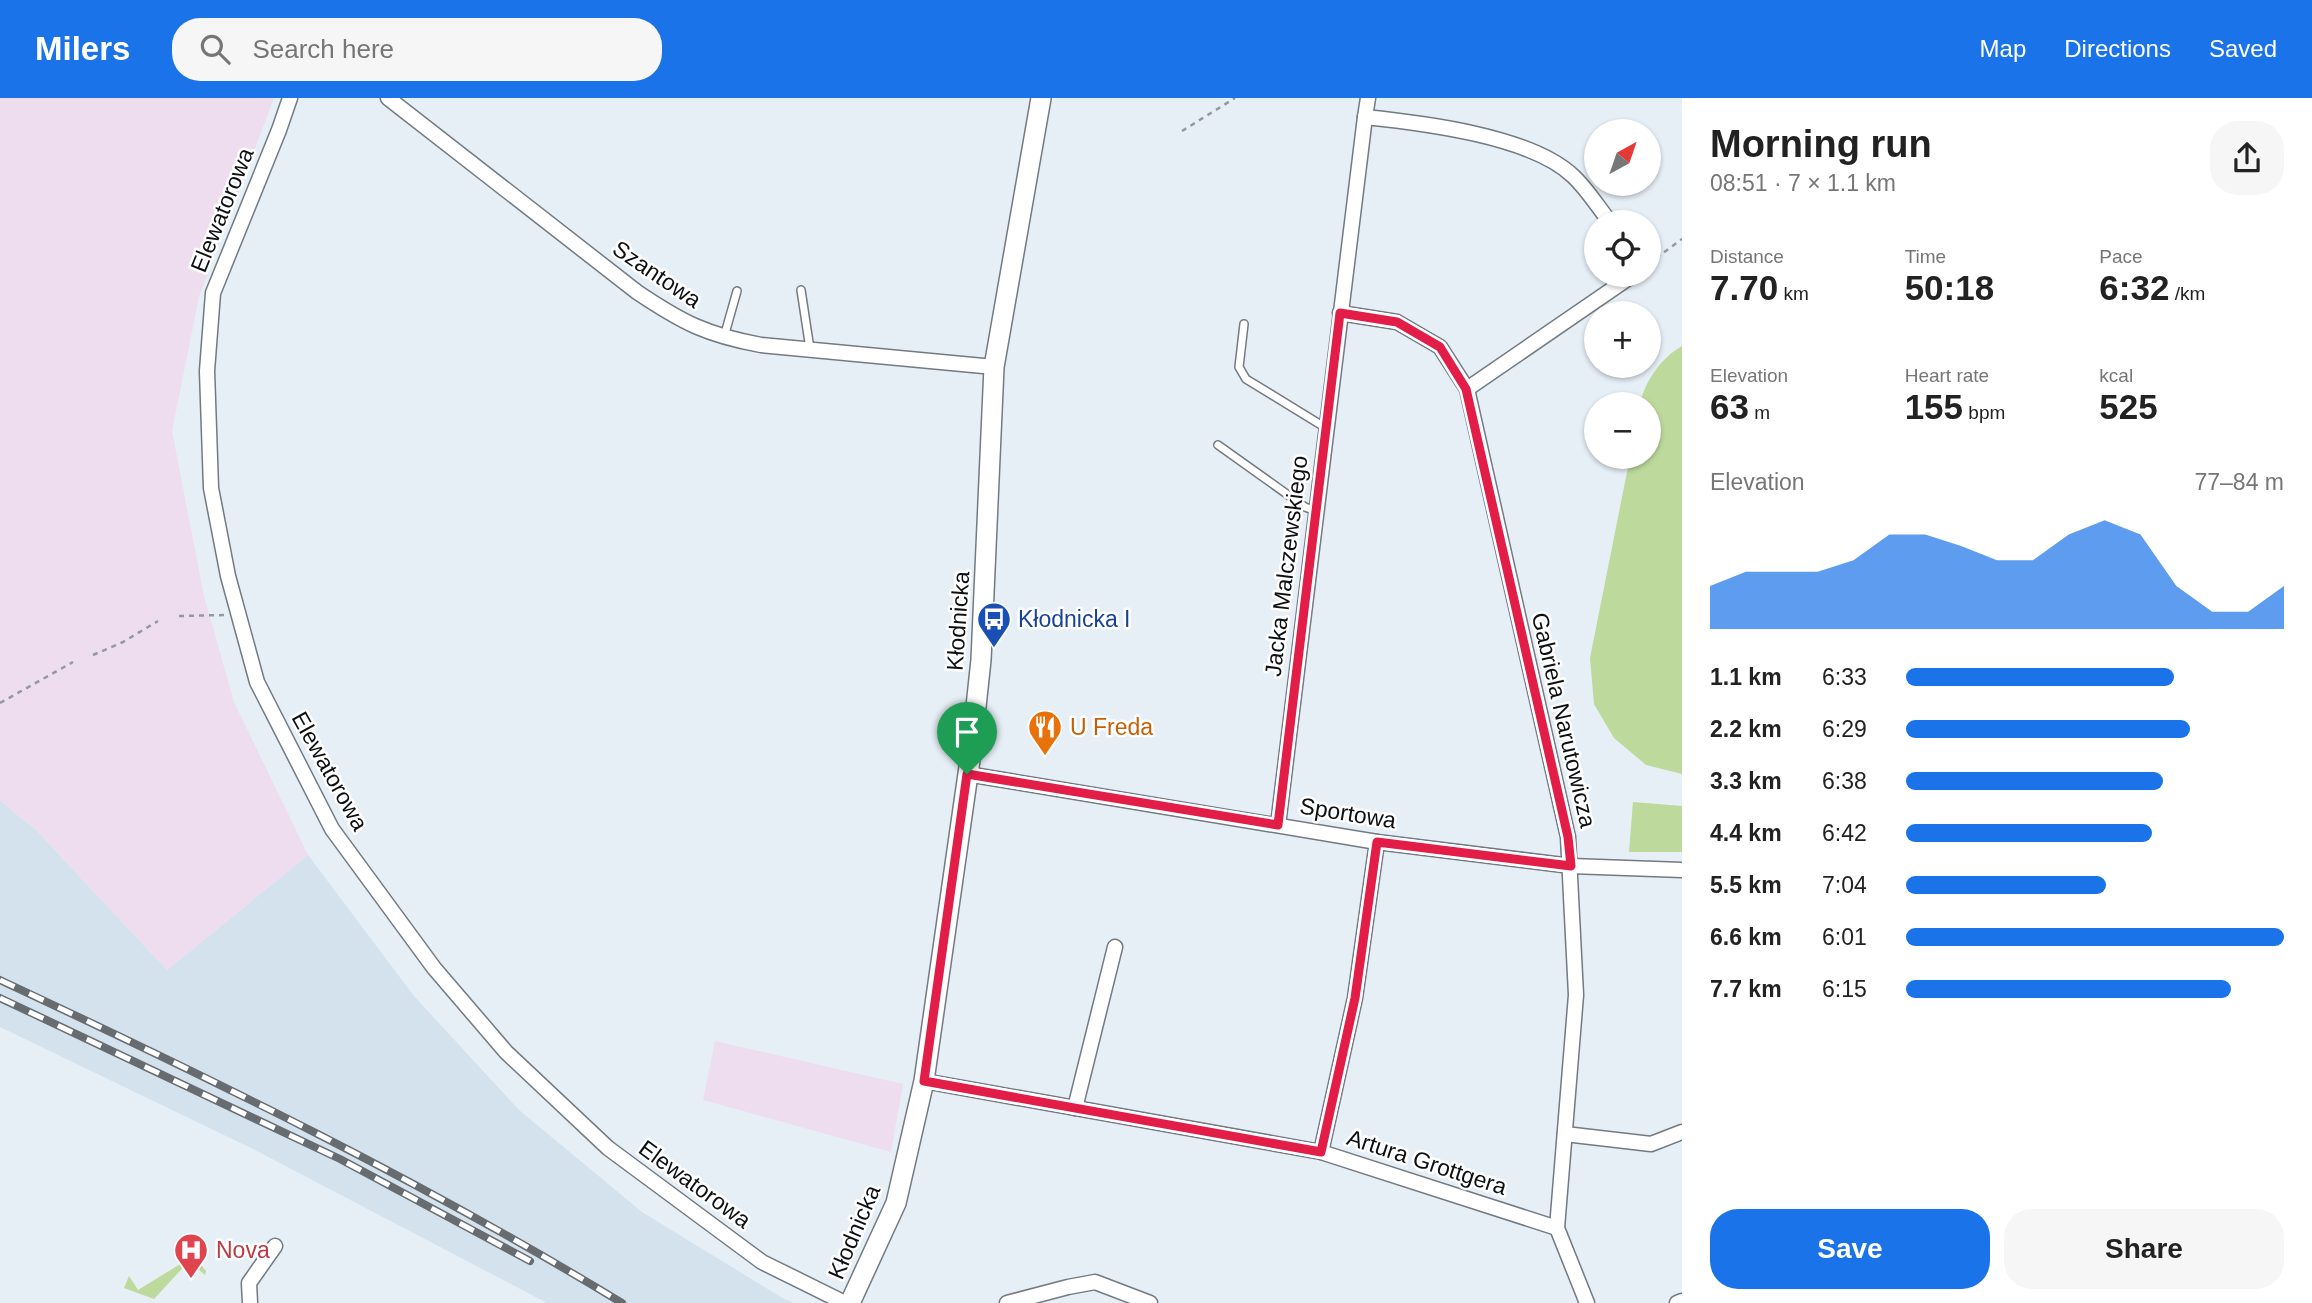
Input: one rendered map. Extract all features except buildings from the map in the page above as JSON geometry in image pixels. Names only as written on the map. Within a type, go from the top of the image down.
[{"type":"main road","name":"Kłodnicka","points":[[848,1303],[896,1203],[924,1081],[981,660],[995,367],[1041,98]]},
{"type":"street","name":"Elewatorowa","points":[[290,98],[214,293],[206,371],[211,488],[228,576],[257,682],[332,829],[434,968],[506,1052],[608,1148],[762,1262],[848,1303]]},
{"type":"street","name":"Szantowa","points":[[388,98],[637,292],[671,316],[698,329],[724,338],[761,345],[995,367]]},
{"type":"street","name":"Jacka Malczewskiego","points":[[1278,825],[1368,98]]},
{"type":"street","points":[[1366,117],[1431,124],[1545,155],[1573,176],[1600,210]]},
{"type":"street","points":[[1340,313],[1397,322],[1440,347],[1466,389],[1615,287]]},
{"type":"street","name":"Gabriela Narutowicza","points":[[1466,389],[1565,823],[1571,866],[1576,995],[1557,1228],[1587,1303]]},
{"type":"street","name":"Sportowa","points":[[967,774],[1377,842],[1571,866],[1682,870]]},
{"type":"street","points":[[1321,1152],[1355,998],[1377,842]]},
{"type":"street","points":[[1075,1108],[1115,947]]},
{"type":"street","name":"Artura Grottgera","points":[[924,1081],[1321,1152],[1557,1228]]},
{"type":"street","points":[[1565,1134],[1651,1144],[1682,1132]]},
{"type":"street","points":[[250,1303],[249,1283],[275,1246]]},
{"type":"street","points":[[1007,1303],[1095,1282],[1150,1303]]},
{"type":"street","points":[[1677,1303],[1682,1301]]},
{"type":"lane","points":[[724,338],[737,290]]},
{"type":"lane","points":[[801,290],[810,350]]},
{"type":"lane","points":[[1244,324],[1239,367],[1246,379],[1326,428]]},
{"type":"lane","points":[[1219,445],[1305,507],[1316,512]]},
{"type":"path","points":[[1182,131],[1235,98]]},
{"type":"path","points":[[1661,254],[1682,239]]},
{"type":"path","points":[[179,616],[239,615]]},
{"type":"path","points":[[93,655],[123,642],[158,621]]},
{"type":"path","points":[[0,703],[73,662]]},
{"type":"shaded area","points":[[0,98],[274,98],[199,297],[172,431],[204,596],[234,702],[308,855],[167,970],[37,831],[0,800]]},
{"type":"shaded area","points":[[0,800],[37,831],[167,970],[308,855],[414,996],[519,1110],[642,1212],[794,1303],[547,1303],[253,1149],[0,1027]]},
{"type":"shaded area","points":[[715,1041],[903,1084],[891,1152],[703,1100]]},
{"type":"green space","points":[[1682,346],[1682,774],[1646,765],[1614,738],[1594,704],[1590,658],[1628,469],[1661,469],[1661,392],[1644,392],[1651,378],[1661,378],[1661,364]]},
{"type":"green space","points":[[1633,802],[1682,806],[1682,852],[1629,852]]},
{"type":"green space","points":[[174,1249],[184,1250],[192,1256],[206,1271],[205,1275],[189,1261],[154,1299],[124,1288],[129,1276],[138,1290],[182,1263]]},
{"type":"railway","points":[[0,980],[316,1133],[470,1215],[622,1303]]},
{"type":"railway","points":[[0,998],[340,1159],[530,1261]]},
{"type":"place","name":"Kłodnicka I","points":[[994,649]]},
{"type":"place","name":"U Freda","points":[[1045,757]]},
{"type":"place","name":"Nova","points":[[191,1280]]},
{"type":"route","points":[[1340,313],[1397,322],[1440,347],[1466,389],[1568,837],[1571,866],[1377,842],[1355,998],[1321,1152],[924,1081],[967,774],[1278,825],[1340,313]]}]
